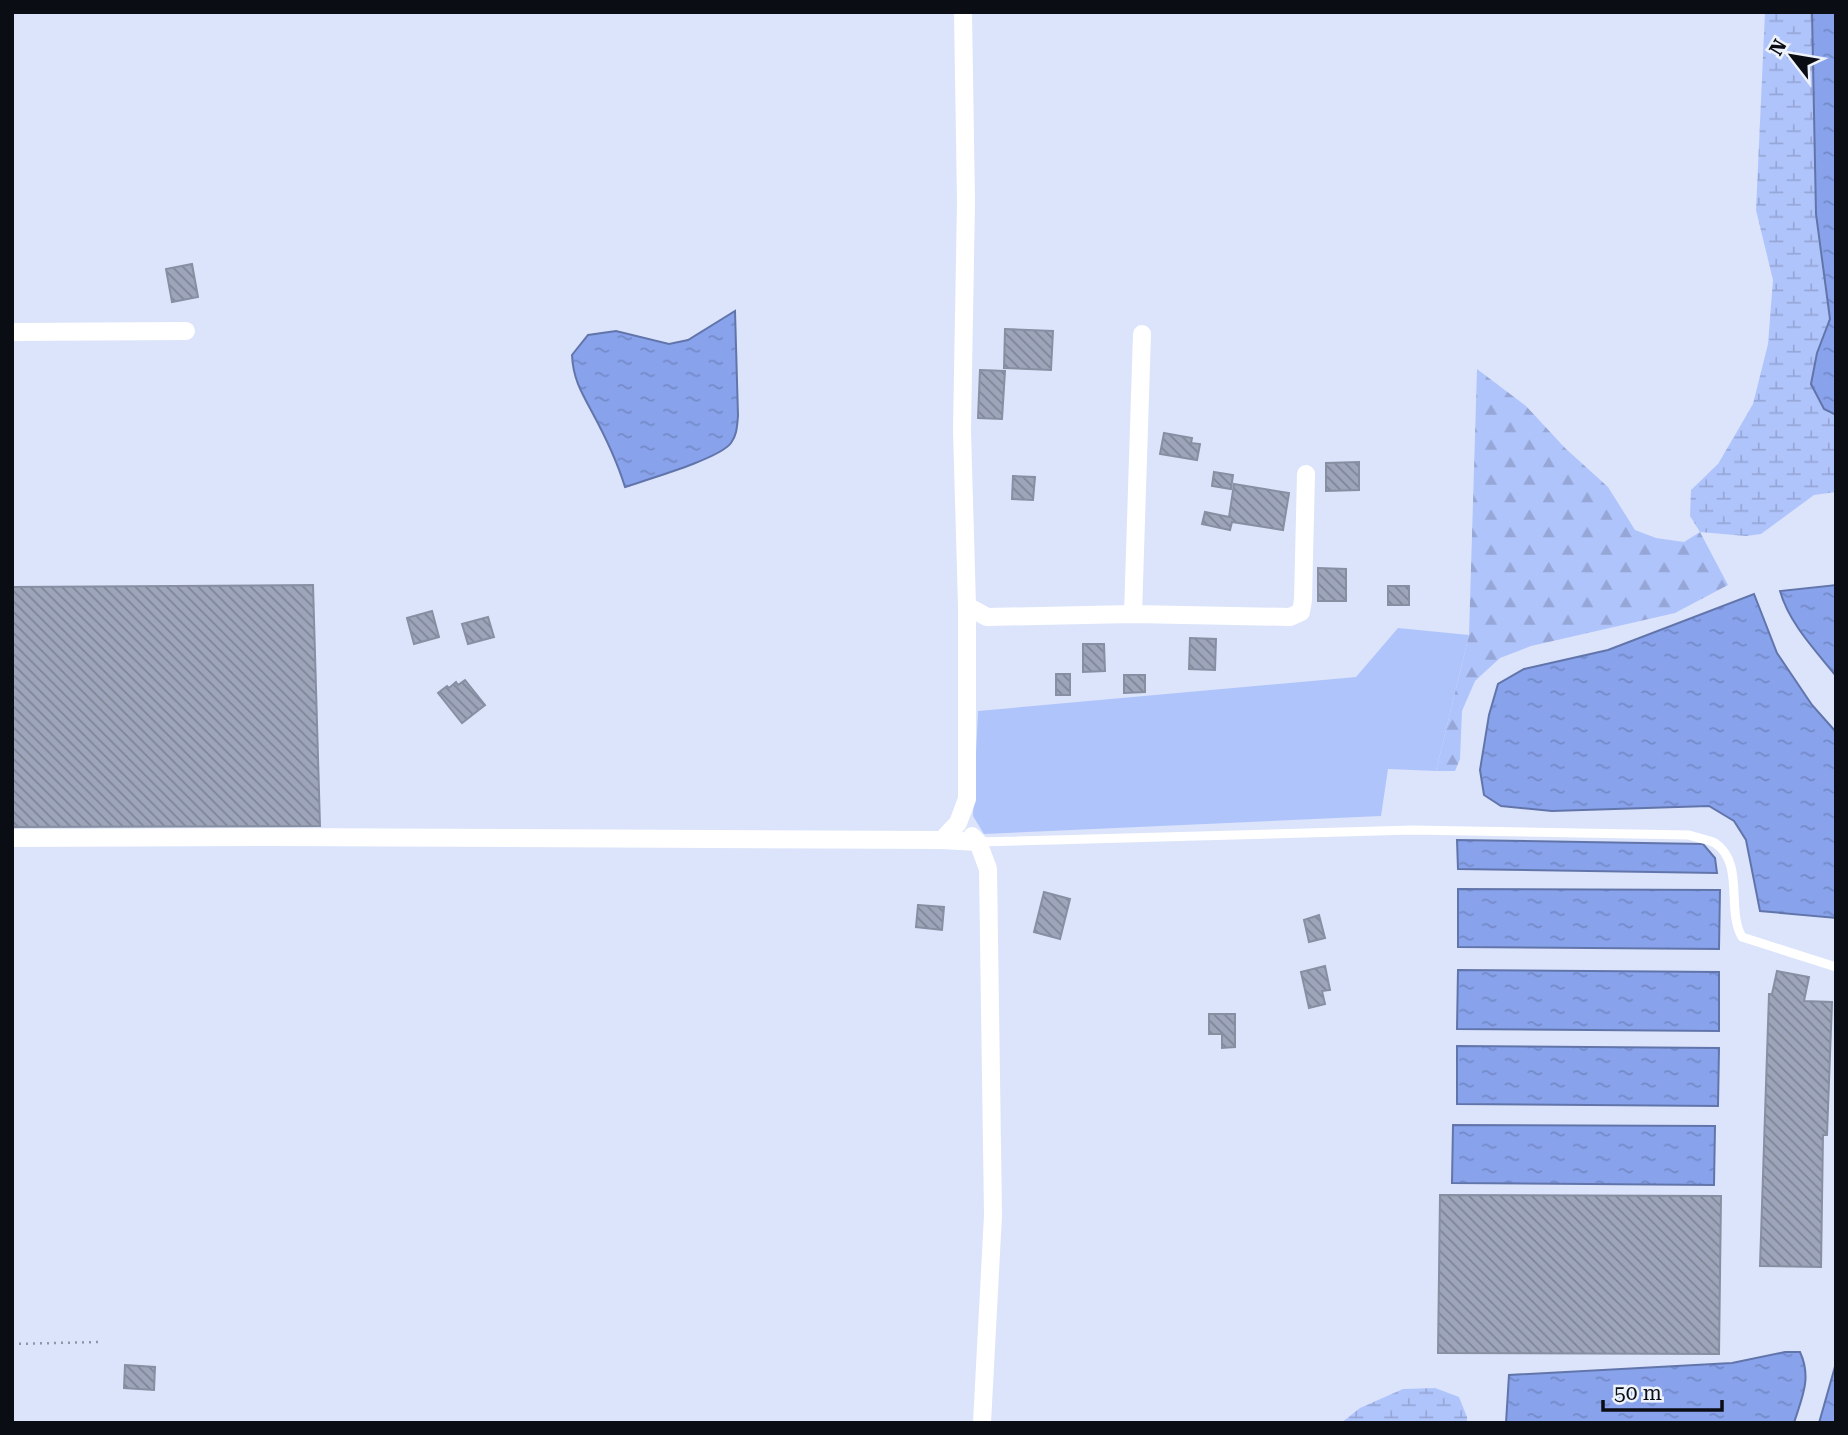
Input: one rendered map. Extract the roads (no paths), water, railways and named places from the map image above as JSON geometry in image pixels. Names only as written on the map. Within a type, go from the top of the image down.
[{"type":"street","points":[[942,840],[958,823],[967,799],[967,606],[962,430],[966,202],[962,12]]},
{"type":"street","points":[[12,332],[186,331]]},
{"type":"street","points":[[1133,614],[1142,334]]},
{"type":"street","points":[[967,606],[987,617],[1133,614],[1290,617],[1301,612],[1303,600],[1306,474]]},
{"type":"street","points":[[967,640],[987,617]]},
{"type":"street","points":[[958,823],[978,842],[988,869],[993,1215],[982,1423]]},
{"type":"street","points":[[12,838],[287,837],[978,842]]},
{"type":"lane","points":[[978,842],[1413,830],[1689,835],[1713,842],[1726,852],[1732,873],[1735,925],[1742,937],[1836,967]]},
{"type":"water","points":[[1812,12],[1836,12],[1836,415],[1824,409],[1811,384],[1817,353],[1830,319],[1816,214]]},
{"type":"water","points":[[735,311],[738,416],[733,440],[713,456],[625,487],[610,449],[578,385],[572,355],[588,335],[616,331],[669,344],[688,340]]},
{"type":"water","points":[[1836,585],[1836,676],[1796,625],[1780,591]]},
{"type":"water","points":[[1754,594],[1777,653],[1812,705],[1836,732],[1836,918],[1760,911],[1746,840],[1734,821],[1709,806],[1552,811],[1501,806],[1484,795],[1480,770],[1489,715],[1498,684],[1524,669],[1608,650]]},
{"type":"water","points":[[1457,840],[1703,844],[1715,858],[1717,873],[1458,869]]},
{"type":"water","points":[[1458,889],[1720,890],[1719,949],[1458,947]]},
{"type":"water","points":[[1458,970],[1719,972],[1719,1031],[1457,1029]]},
{"type":"water","points":[[1457,1046],[1719,1048],[1718,1106],[1457,1104]]},
{"type":"water","points":[[1453,1125],[1715,1126],[1714,1185],[1452,1183]]},
{"type":"water","points":[[1785,1352],[1800,1352],[1804,1361],[1803,1396],[1794,1423],[1506,1423],[1509,1375],[1732,1363]]},
{"type":"water","points":[[1836,1363],[1836,1423],[1819,1423]]}]
